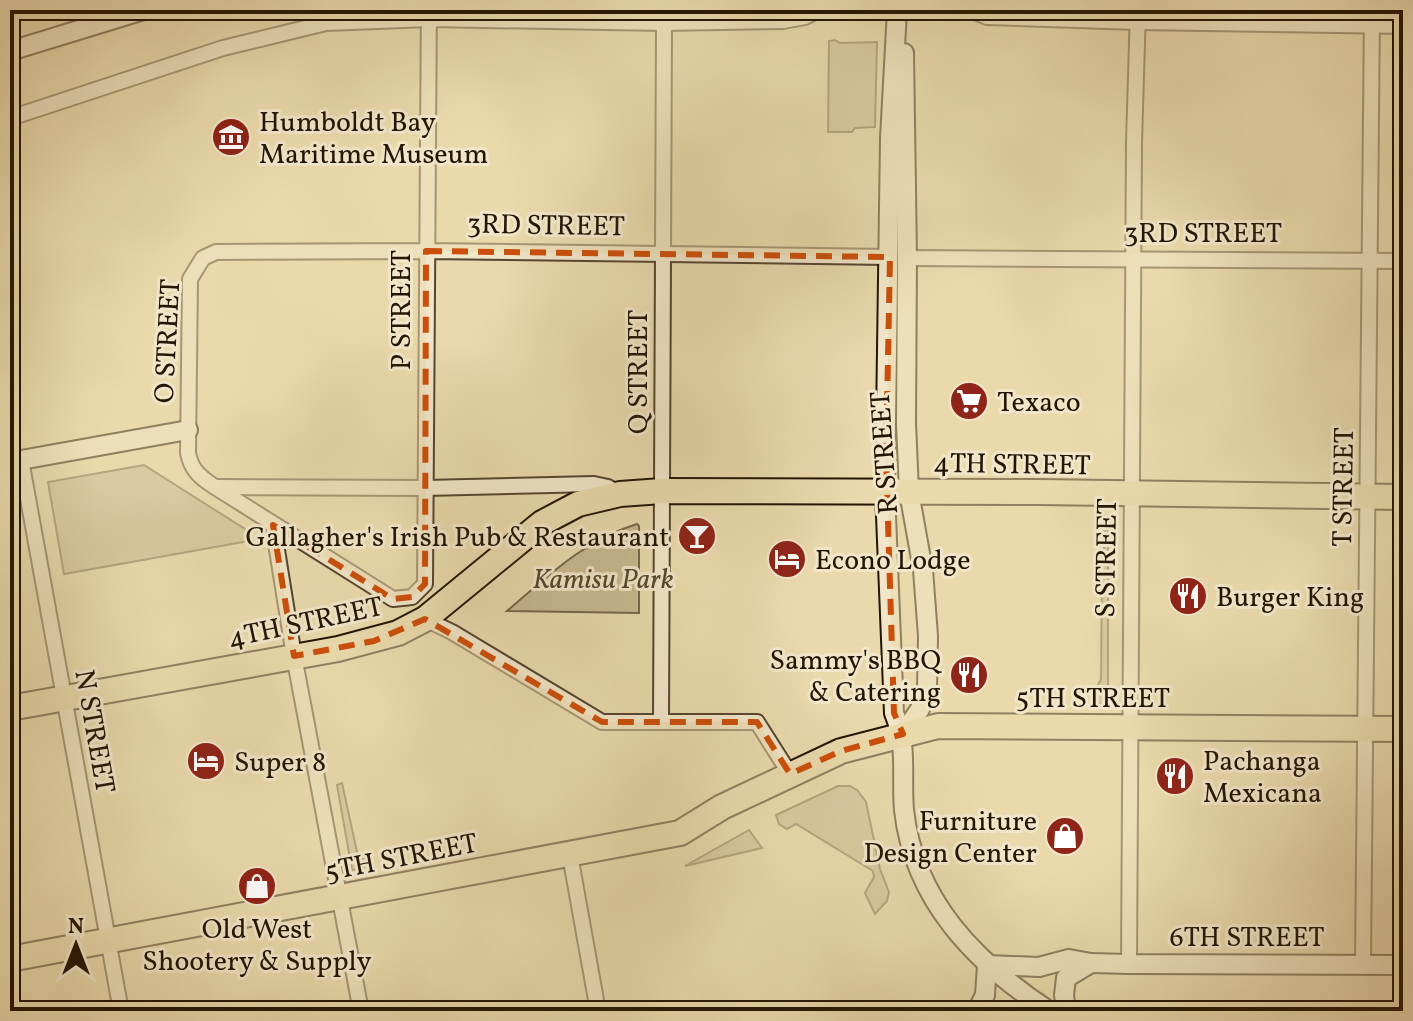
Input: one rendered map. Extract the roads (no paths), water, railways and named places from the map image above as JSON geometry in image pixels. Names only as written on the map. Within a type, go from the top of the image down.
[{"type":"highway","name":"4TH STREET","points":[[10,708],[374,641],[398,633],[425,619],[542,523],[578,504],[620,494],[662,491],[897,491],[1403,497]]},
{"type":"highway","name":"5TH STREET","points":[[10,959],[680,833],[722,807],[841,751],[938,726],[1403,729]]},
{"type":"main road","points":[[10,51],[144,10]]},
{"type":"main road","name":"R STREET","points":[[897,10],[890,138],[906,423],[897,491],[894,713],[903,734]]},
{"type":"main road","points":[[16,461],[188,430]]},
{"type":"main road","name":"R STREET","points":[[897,491],[923,570],[928,636],[927,689],[920,709],[903,734]]},
{"type":"main road","points":[[903,734],[904,809],[916,866],[944,918],[965,943],[987,965],[1049,1011]]},
{"type":"main road","name":"6TH STREET","points":[[987,965],[1039,967],[1069,959],[1129,964],[1403,965]]},
{"type":"main road","points":[[1066,1011],[1066,978],[1091,963]]},
{"type":"main road","points":[[977,1011],[985,995],[987,965]]},
{"type":"street","points":[[10,118],[223,48],[290,30],[356,20],[783,21],[805,17],[819,10]]},
{"type":"street","points":[[971,10],[987,17],[1138,16],[1403,26]]},
{"type":"street","name":"T STREET","points":[[1363,965],[1372,10]]},
{"type":"street","name":"S STREET","points":[[1129,964],[1133,260],[1138,16]]},
{"type":"street","name":"P STREET","points":[[273,525],[393,599],[412,597],[425,584],[429,19]]},
{"type":"street","name":"Q STREET","points":[[661,722],[664,23]]},
{"type":"street","name":"3RD STREET","points":[[203,258],[216,252],[426,251],[1403,261]]},
{"type":"street","name":"O STREET","points":[[188,430],[190,279],[203,258]]},
{"type":"street","points":[[188,430],[189,461],[197,474],[273,525],[294,656],[361,1011]]},
{"type":"street","name":"N STREET","points":[[16,461],[64,697],[121,1011]]},
{"type":"street","name":"4TH STREET","points":[[215,487],[425,488],[594,484],[620,494]]},
{"type":"street","points":[[425,619],[602,722],[757,722],[790,774]]},
{"type":"street","points":[[570,855],[598,1011]]},
{"type":"place","name":"Humboldt Bay Maritime Museum","points":[[231,137]]},
{"type":"place","name":"Texaco","points":[[969,401]]},
{"type":"place","name":"Gallagher's Irish Pub & Restaurant","points":[[697,536]]},
{"type":"place","name":"Econo Lodge","points":[[787,559]]},
{"type":"place","name":"Burger King","points":[[1188,596]]},
{"type":"place","name":"Sammy's BBQ & Catering","points":[[969,675]]},
{"type":"place","name":"Super 8","points":[[206,761]]},
{"type":"place","name":"Pachanga Mexicana","points":[[1175,776]]},
{"type":"place","name":"Furniture Design Center","points":[[1065,836]]},
{"type":"place","name":"Old West Shootery & Supply","points":[[257,886]]},
{"type":"park label","name":"Kamisu Park","points":[[603,578]]}]
